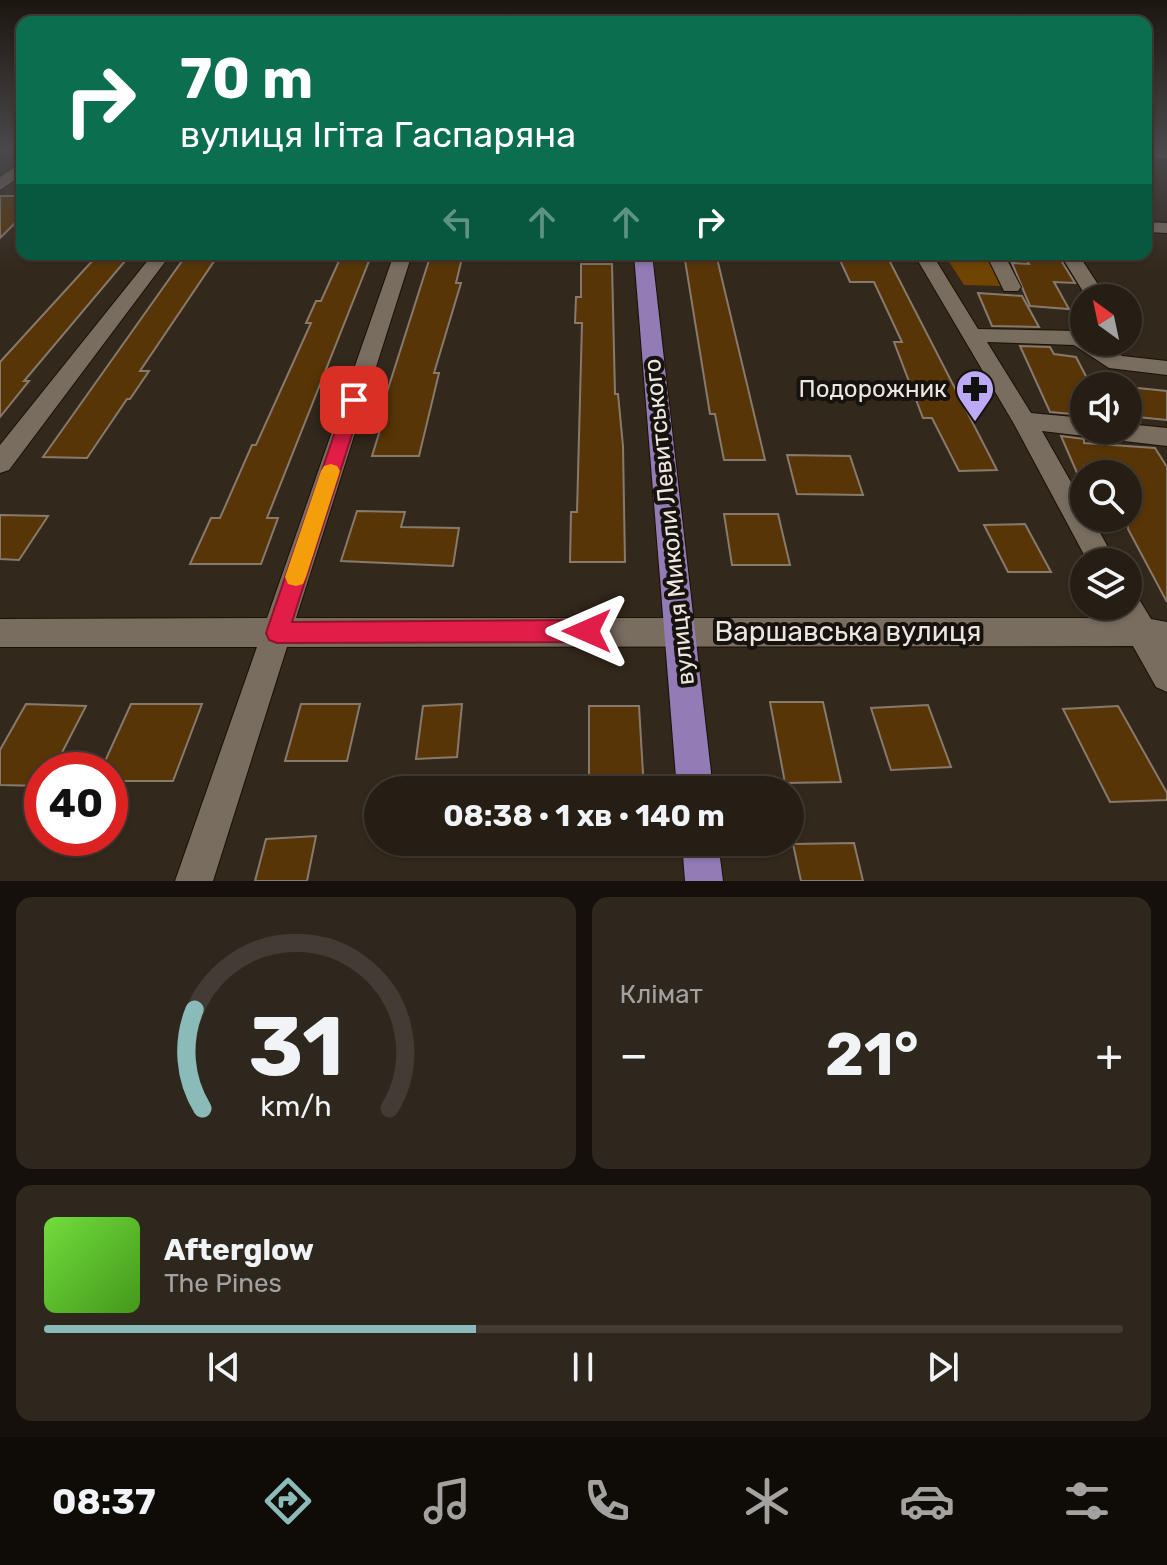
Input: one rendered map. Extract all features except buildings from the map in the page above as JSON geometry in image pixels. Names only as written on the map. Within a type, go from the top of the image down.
[{"type":"main road","name":"вулиця Миколи Левитського","points":[[644,260],[694,776]]},
{"type":"main road","points":[[701,856],[704,881]]},
{"type":"street","points":[[0,463],[157,260]]},
{"type":"street","points":[[194,881],[401,260]]},
{"type":"street","points":[[927,260],[1024,421],[1094,548]]},
{"type":"street","points":[[998,260],[1011,287]]},
{"type":"street","points":[[1073,260],[1088,284]]},
{"type":"street","points":[[972,335],[1070,338]]},
{"type":"street","points":[[1107,356],[1117,363],[1167,368]]},
{"type":"street","points":[[1024,421],[1070,426]]},
{"type":"street","points":[[1142,434],[1167,437]]},
{"type":"street","points":[[1145,624],[1167,676]]},
{"type":"street","name":"Варшавська вулиця","points":[[0,633],[679,631],[1145,624]]},
{"type":"shaded area","points":[[948,260],[988,260],[1001,286],[964,285]]},
{"type":"slow traffic","points":[[296,577],[331,471]]},
{"type":"place","name":"Подорожник","points":[[975,423]]},
{"type":"route","points":[[354,400],[277,633],[587,631]]}]
